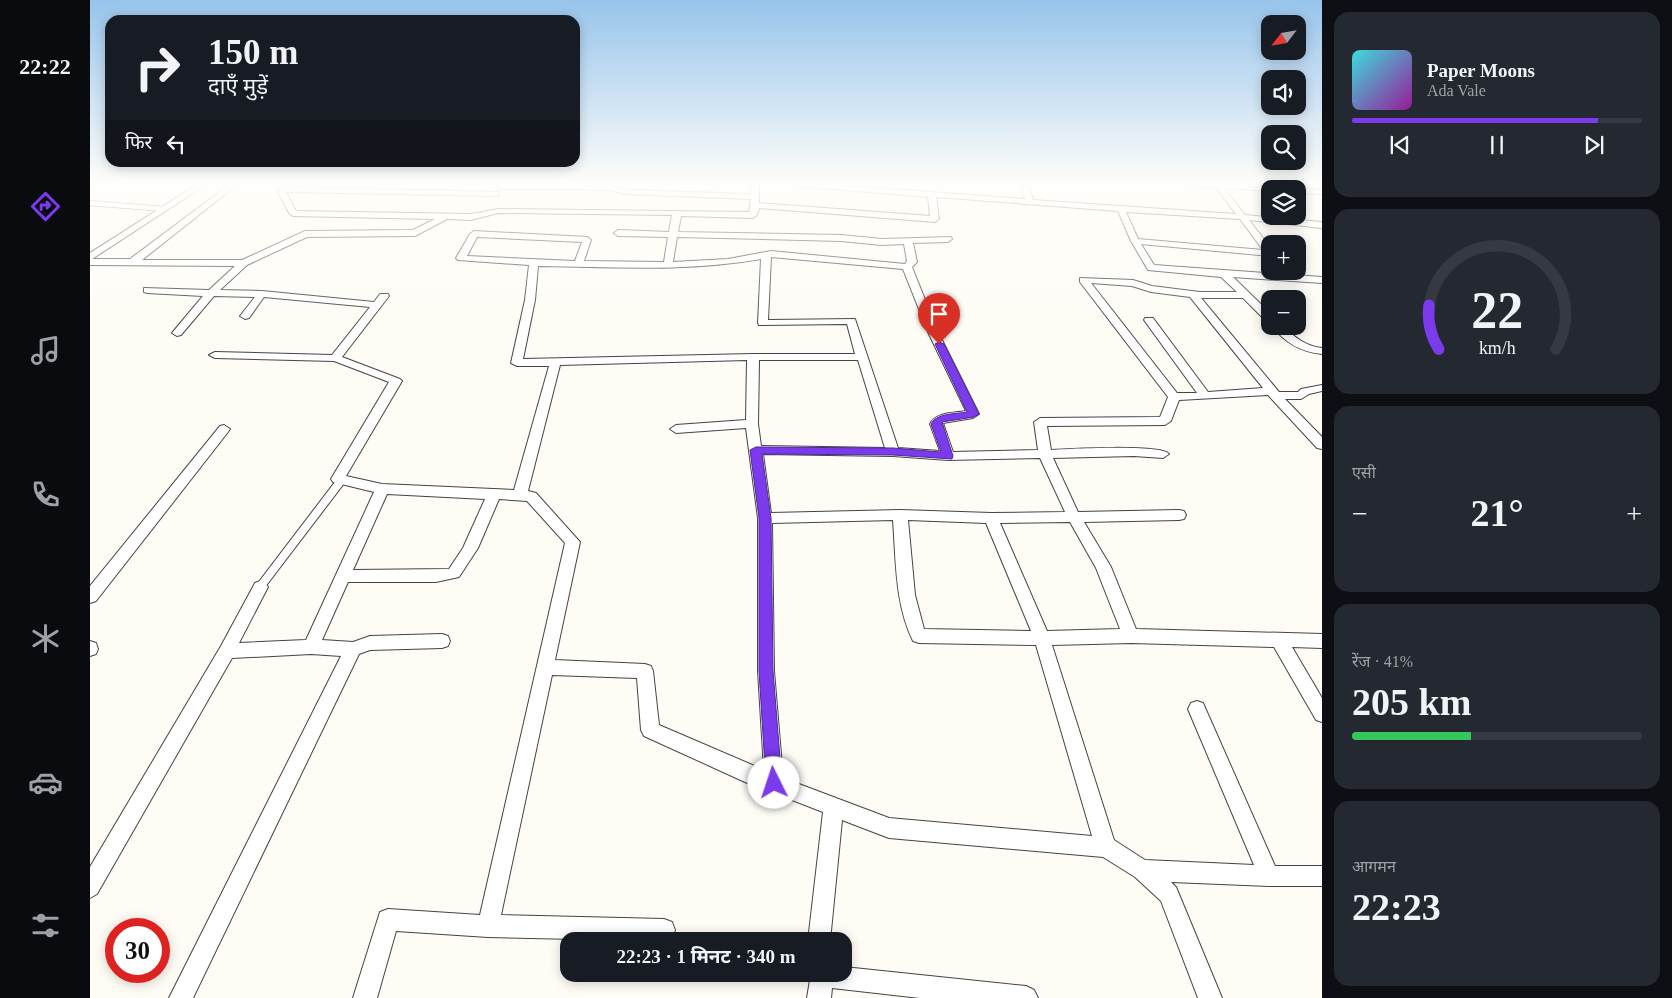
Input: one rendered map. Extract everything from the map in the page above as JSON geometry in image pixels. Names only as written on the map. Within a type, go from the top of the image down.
[{"type":"street","points":[[90,257],[131,231]]},
{"type":"street","points":[[133,262],[174,231]]},
{"type":"street","points":[[90,262],[244,263],[305,234],[415,233],[420,231]]},
{"type":"street","points":[[475,231],[461,258],[534,263],[668,265],[728,262],[770,254],[907,268]]},
{"type":"street","points":[[668,265],[673,231]]},
{"type":"street","points":[[618,233],[672,234],[689,231]]},
{"type":"street","points":[[838,231],[908,242],[948,239]]},
{"type":"street","points":[[1130,231],[1151,268],[1224,274],[1261,275]]},
{"type":"street","points":[[1253,231],[1261,241]]},
{"type":"street","points":[[474,234],[587,240],[579,263]]},
{"type":"street","points":[[1135,241],[1261,252]]},
{"type":"street","points":[[907,268],[912,262],[908,242]]},
{"type":"street","points":[[766,256],[762,323],[851,321],[893,452]]},
{"type":"street","points":[[241,282],[244,263]]},
{"type":"street","points":[[534,263],[530,300],[517,363],[862,357]]},
{"type":"street","points":[[907,268],[933,332],[974,414],[938,420],[936,424],[948,456]]},
{"type":"street","points":[[1224,274],[1261,311]]},
{"type":"street","points":[[1306,278],[1322,280]]},
{"type":"street","points":[[1174,397],[1083,280],[1133,283],[1151,289],[1200,296],[1245,295]]},
{"type":"street","points":[[177,333],[211,293],[241,282]]},
{"type":"street","points":[[147,290],[211,293],[241,282],[262,294],[381,300]]},
{"type":"street","points":[[245,316],[262,294]]},
{"type":"street","points":[[1200,296],[1195,298],[1274,393],[1322,445]]},
{"type":"street","points":[[335,358],[381,300]]},
{"type":"street","points":[[1149,320],[1205,396]]},
{"type":"street","points":[[1286,335],[1295,344],[1309,350],[1322,351]]},
{"type":"street","points":[[215,355],[335,358],[396,381],[338,479],[382,489],[531,496],[573,542],[488,926]]},
{"type":"street","points":[[753,358],[752,424],[765,518],[766,671],[774,783]]},
{"type":"street","points":[[520,495],[555,363]]},
{"type":"street","points":[[1174,397],[1274,393],[1301,395],[1305,391],[1322,388]]},
{"type":"street","points":[[1131,636],[1104,567],[1074,517],[1045,455],[1040,422],[1165,421],[1174,397]]},
{"type":"street","points":[[676,429],[752,424]]},
{"type":"street","points":[[90,597],[224,429]]},
{"type":"street","points":[[756,450],[893,452],[948,456],[1134,452],[1163,454]]},
{"type":"street","points":[[311,647],[382,489]]},
{"type":"street","points":[[343,576],[430,576],[454,573],[464,561],[494,494]]},
{"type":"street","points":[[765,518],[900,515],[991,518],[1179,515]]},
{"type":"street","points":[[900,515],[906,579],[914,627],[919,636],[1042,638],[1131,636],[1322,641]]},
{"type":"street","points":[[991,518],[1042,638],[1106,847]]},
{"type":"street","points":[[90,887],[227,651],[260,587]]},
{"type":"street","points":[[1279,640],[1322,714]]},
{"type":"street","points":[[227,651],[311,647],[353,649],[370,643],[442,641]]},
{"type":"street","points":[[181,998],[353,649]]},
{"type":"street","points":[[546,667],[645,671],[650,730],[774,783],[889,828],[1106,847],[1142,870],[1169,894],[1210,998]]},
{"type":"street","points":[[1198,709],[1269,876]]},
{"type":"street","points":[[820,932],[834,806]]},
{"type":"street","points":[[1142,870],[1269,876],[1322,876]]},
{"type":"street","points":[[365,998],[388,920],[488,926],[664,930]]},
{"type":"street","points":[[852,978],[1026,998]]},
{"type":"street","points":[[819,998],[821,982]]},
{"type":"lane","points":[[260,587],[342,479]]},
{"type":"route","points":[[774,783],[766,671],[765,518],[756,450],[893,452],[948,456],[936,424],[938,420],[974,414],[939,344]]}]
